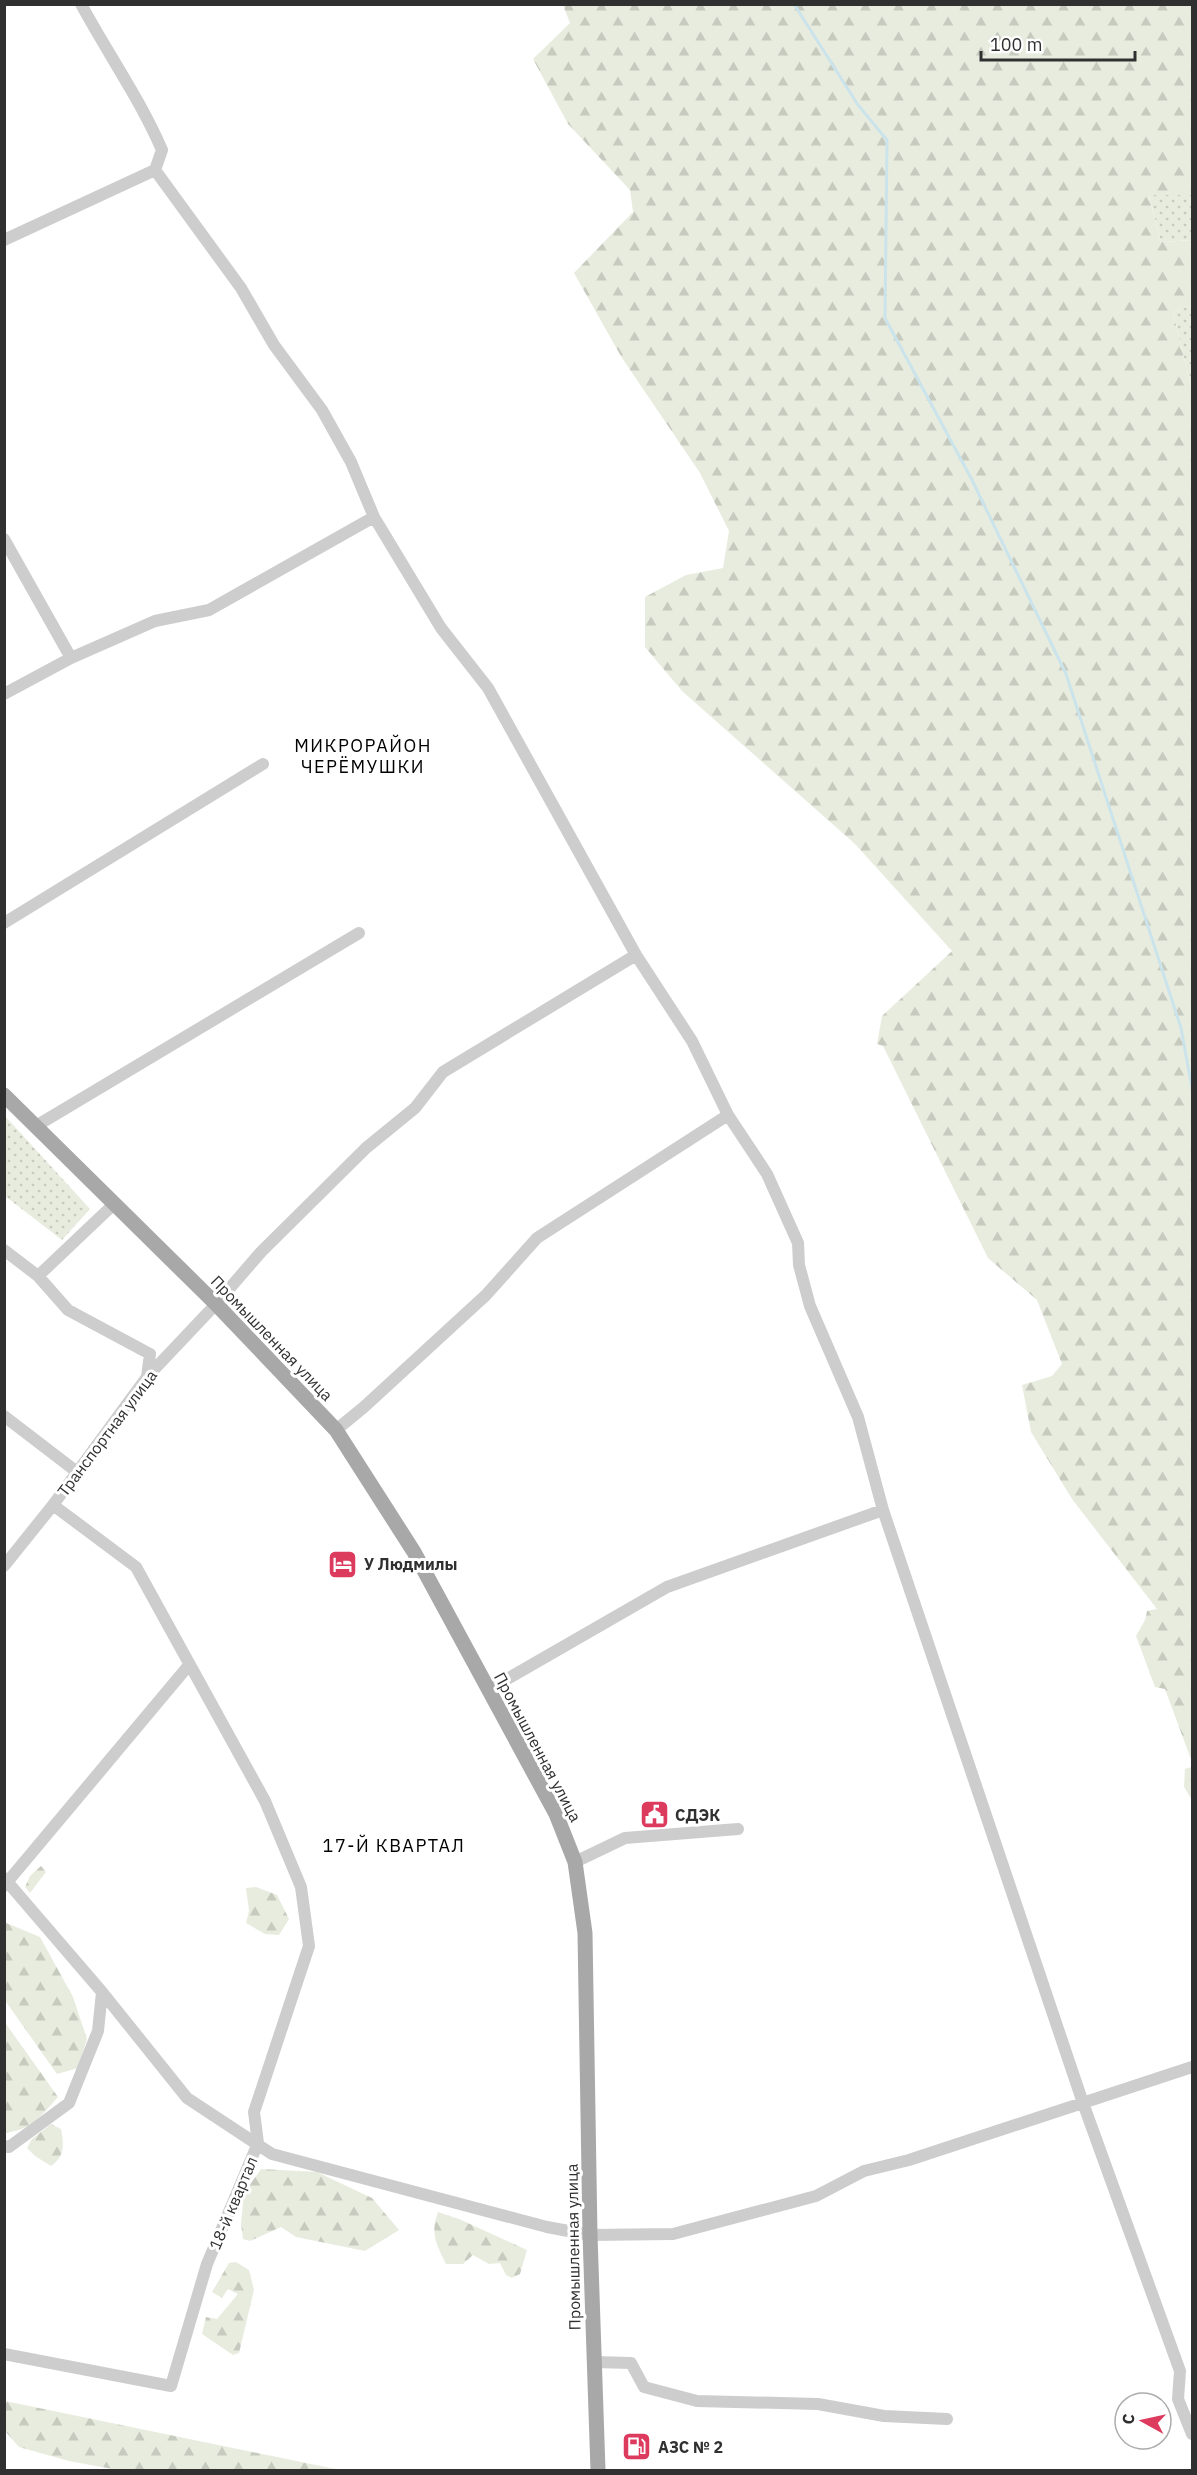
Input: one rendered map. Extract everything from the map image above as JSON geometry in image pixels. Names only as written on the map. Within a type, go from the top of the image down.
[{"type":"main road","name":"Промышленная улица","points":[[4,1095],[216,1304],[336,1430],[414,1552],[549,1800],[575,1862],[585,1933],[590,2235],[598,2470]]},
{"type":"street","points":[[4,240],[155,170],[162,150],[146,113],[81,4]]},
{"type":"street","points":[[155,170],[241,288],[274,345],[322,410],[351,462],[374,517],[441,628],[488,688],[636,955],[692,1041],[728,1115],[767,1174],[798,1243],[798,1265],[810,1306],[858,1417],[883,1510],[1083,2103],[1180,2371],[1178,2399],[1192,2434]]},
{"type":"street","points":[[4,694],[71,658],[155,621],[209,610],[374,517]]},
{"type":"street","points":[[4,539],[71,658]]},
{"type":"street","points":[[4,923],[263,764]]},
{"type":"street","points":[[36,1126],[359,933]]},
{"type":"street","name":"Транспортная улица","points":[[4,1566],[53,1505],[147,1377],[261,1252],[358,1156],[415,1108],[443,1072],[636,955]]},
{"type":"street","points":[[336,1430],[486,1295],[537,1239],[728,1115]]},
{"type":"street","points":[[38,1276],[114,1204]]},
{"type":"street","points":[[4,1250],[38,1276],[68,1310],[150,1354],[147,1377]]},
{"type":"street","points":[[4,1416],[77,1472]]},
{"type":"street","points":[[53,1505],[136,1567],[265,1801],[301,1887],[309,1946],[254,2112],[258,2144],[272,2154],[547,2227],[590,2235],[673,2234],[816,2196],[864,2171],[909,2160],[1192,2067]]},
{"type":"street","points":[[488,1690],[667,1587],[883,1510]]},
{"type":"street","points":[[6,1882],[189,1665]]},
{"type":"street","points":[[575,1862],[625,1838],[738,1829]]},
{"type":"street","name":"18-й квартал","points":[[4,2354],[171,2386],[207,2264],[258,2144],[188,2098],[102,1992],[6,1882]]},
{"type":"street","points":[[4,2146],[9,2147],[69,2103],[98,2031],[102,1992]]},
{"type":"street","points":[[594,2362],[631,2362],[644,2387],[697,2401],[818,2404],[884,2416],[948,2419]]},
{"type":"green space","points":[[563,5],[1192,5],[1192,195],[1149,196],[1161,242],[1192,240],[1192,305],[1173,312],[1192,391],[1192,1762],[1165,1689],[1155,1687],[1136,1636],[1147,1611],[1157,1609],[1072,1499],[1031,1432],[1022,1385],[1052,1376],[1062,1364],[1037,1300],[988,1258],[883,1046],[877,1044],[882,1016],[952,951],[855,844],[682,691],[645,647],[645,597],[686,575],[723,568],[729,531],[700,473],[622,358],[574,273],[633,212],[630,190],[568,124],[533,59],[570,23]]},
{"type":"green space","points":[[1149,195],[1192,195],[1192,240],[1161,242]]},
{"type":"green space","points":[[1192,305],[1192,391],[1173,312]]},
{"type":"green space","points":[[5,1116],[90,1209],[62,1240],[5,1196]]},
{"type":"green space","points":[[1192,1767],[1192,1800],[1184,1787],[1185,1769]]},
{"type":"green space","points":[[41,1866],[46,1872],[30,1893],[25,1887],[30,1876]]},
{"type":"green space","points":[[256,1887],[277,1895],[289,1919],[279,1935],[265,1934],[246,1923],[249,1911],[246,1888]]},
{"type":"green space","points":[[4,1922],[40,1937],[73,1997],[87,2039],[78,2068],[57,2074],[4,1999]]},
{"type":"green space","points":[[4,2021],[58,2097],[41,2116],[29,2125],[5,2133]]},
{"type":"green space","points":[[51,2124],[61,2129],[63,2145],[59,2158],[51,2166],[27,2148],[32,2139]]},
{"type":"green space","points":[[261,2169],[317,2172],[372,2198],[399,2230],[365,2251],[296,2237],[281,2227],[250,2241],[243,2239],[241,2224],[244,2193]]},
{"type":"green space","points":[[438,2212],[459,2219],[527,2250],[520,2274],[512,2278],[506,2275],[500,2263],[489,2264],[473,2255],[463,2264],[446,2264],[434,2232]]},
{"type":"green space","points":[[236,2262],[249,2270],[254,2290],[239,2353],[233,2355],[202,2334],[206,2317],[217,2319],[238,2294],[228,2289],[222,2298],[212,2292],[229,2263]]},
{"type":"green space","points":[[5,2401],[340,2470],[118,2470],[69,2461],[19,2447],[5,2431]]},
{"type":"waterway","points":[[794,4],[858,105],[887,140],[885,318],[972,480],[1066,674],[1181,1028],[1192,1088]]},
{"type":"place","name":"У Людмилы","points":[[343,1564]]},
{"type":"place","name":"СДЭК","points":[[654,1815]]},
{"type":"place","name":"АЗС № 2","points":[[637,2447]]},
{"type":"district","name":"МИКРОРАЙОН ЧЕРЁМУШКИ","points":[[363,756]]},
{"type":"district","name":"17-Й КВАРТАЛ","points":[[394,1845]]}]
